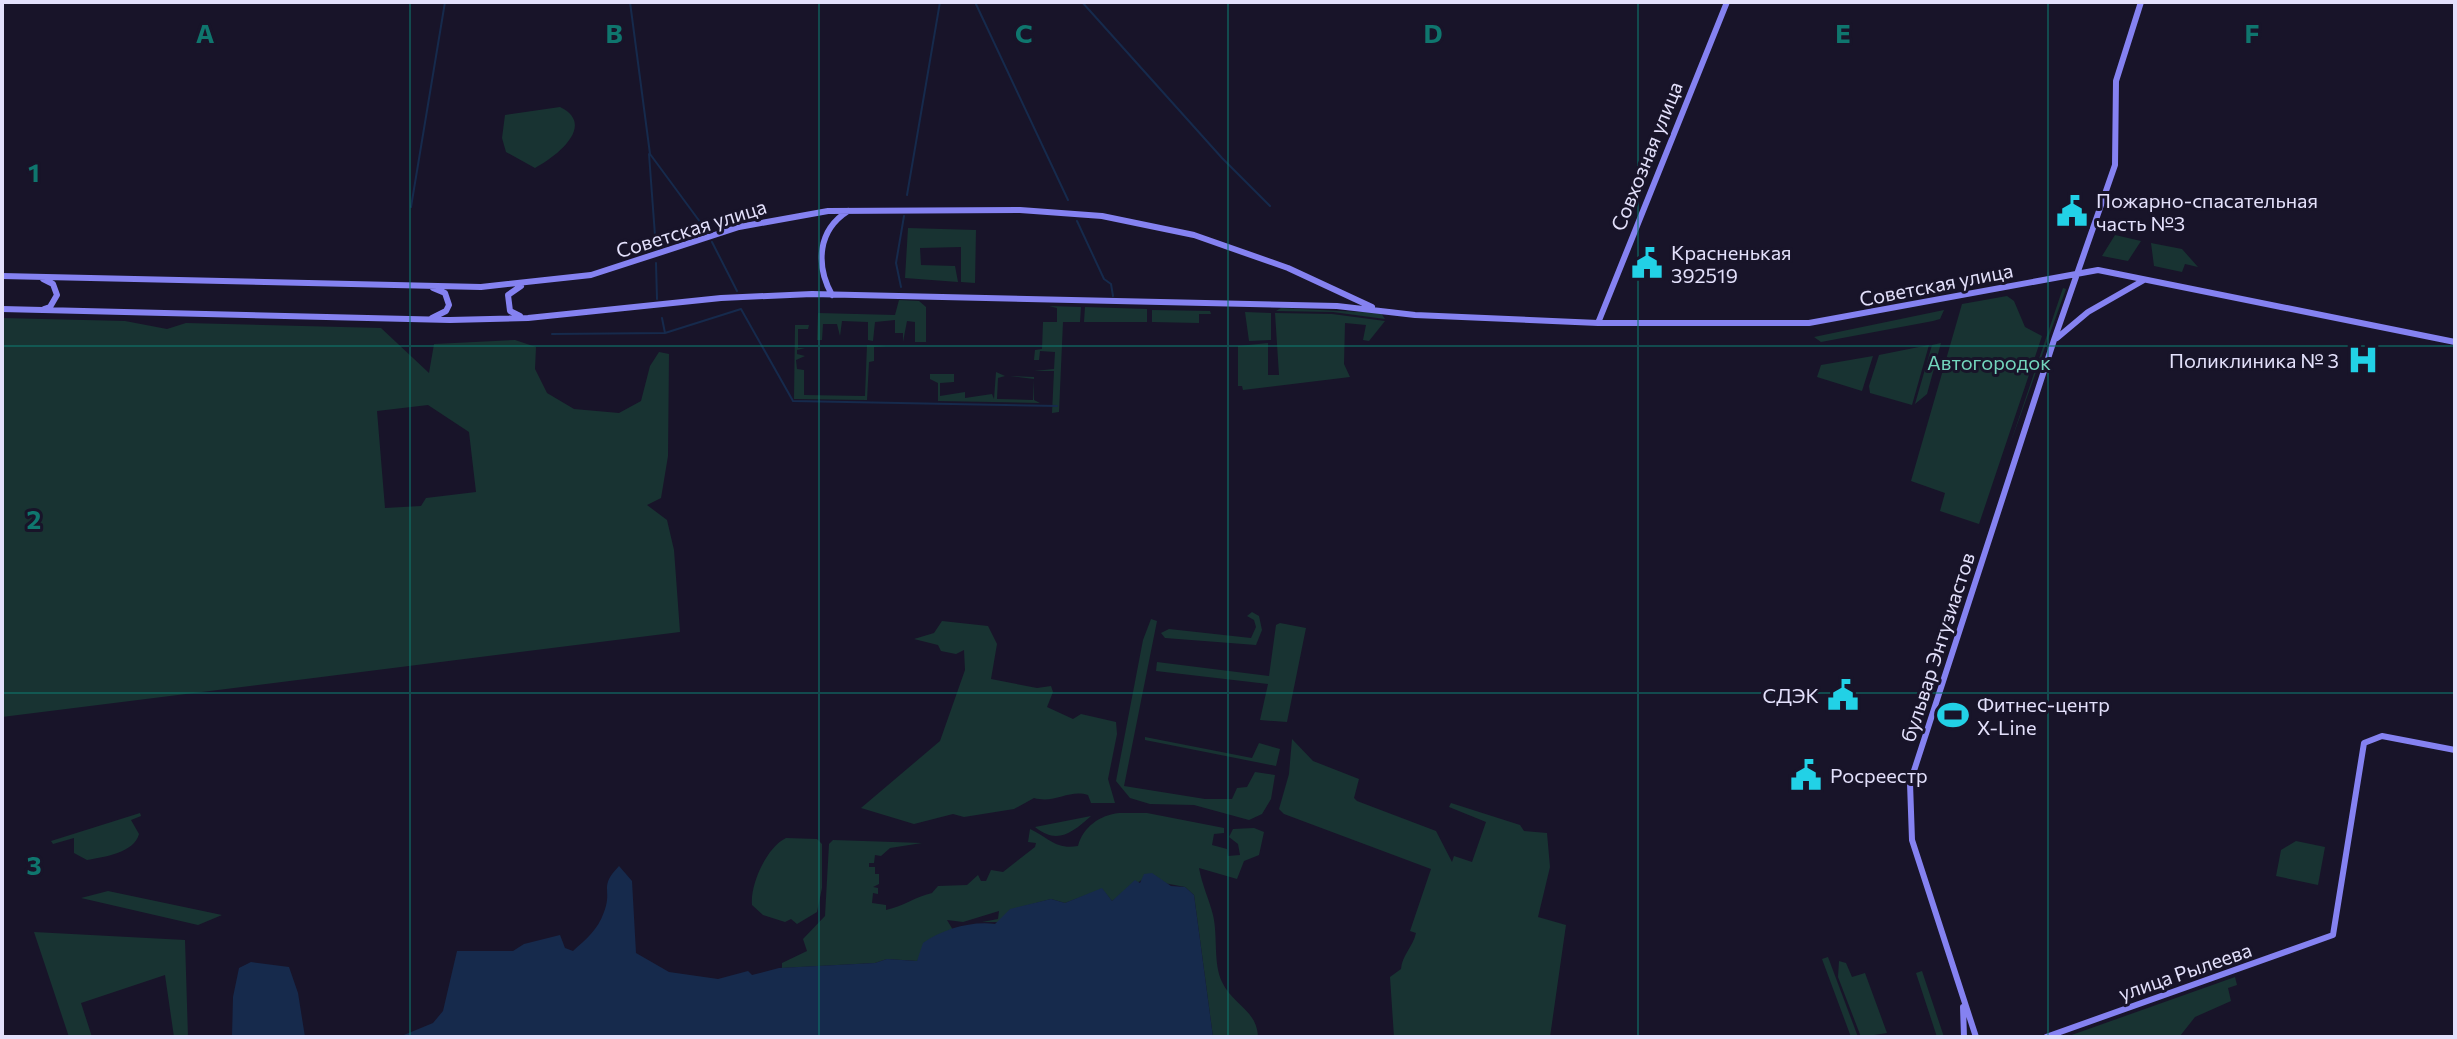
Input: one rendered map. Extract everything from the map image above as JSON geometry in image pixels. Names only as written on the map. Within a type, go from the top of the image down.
[{"type":"main road","name":"Совхозная улица","points":[[1598,323],[1727,2]]},
{"type":"main road","name":"бульвар Энтузиастов","points":[[1976,1037],[1912,840],[1910,783],[2054,340],[2115,165],[2118,70],[2141,2]]},
{"type":"main road","name":"Советская улица","points":[[2,276],[429,286],[528,283],[591,275],[764,221],[849,210],[1059,211],[1159,226],[1237,248],[1373,308],[1415,315],[1598,323],[1824,322],[2098,270],[2455,342]]},
{"type":"main road","points":[[832,295],[822,272],[825,235],[837,218],[849,210]]},
{"type":"main road","points":[[39,277],[53,284],[57,295],[50,307],[41,310]]},
{"type":"main road","points":[[2054,340],[2100,304],[2146,279]]},
{"type":"main road","points":[[528,283],[512,290],[507,302],[510,311],[528,318]]},
{"type":"main road","points":[[425,320],[439,316],[449,305],[445,293],[429,286]]},
{"type":"main road","points":[[2,309],[425,320],[528,318],[721,298],[832,295],[1373,308]]},
{"type":"main road","name":"улица Рылеева","points":[[2046,1037],[2333,935],[2364,743],[2382,736],[2455,750]]},
{"type":"main road","points":[[1962,999],[1964,1037]]},
{"type":"green space","points":[[560,107],[570,114],[575,123],[574,131],[562,149],[535,168],[506,152],[502,138],[505,115]]},
{"type":"green space","points":[[908,228],[976,230],[975,283],[961,282],[961,247],[920,248],[921,265],[955,266],[958,282],[905,278]]},
{"type":"green space","points":[[2115,235],[2141,241],[2128,261],[2102,256]]},
{"type":"green space","points":[[2151,243],[2182,249],[2198,267],[2185,264],[2182,272],[2154,266]]},
{"type":"green space","points":[[2063,288],[2066,289],[2009,447]]},
{"type":"green space","name":"Автогородок","points":[[2007,296],[2014,301],[2025,327],[2042,336],[1979,524],[1940,511],[1945,493],[1911,481],[1962,304]]},
{"type":"green space","points":[[899,300],[919,301],[926,307],[926,342],[915,342],[915,322],[907,321],[903,342],[903,333],[895,333],[895,320],[875,322],[873,341],[868,340],[868,322],[842,321],[840,336],[837,324],[823,324],[822,340],[817,340],[818,313],[895,315]]},
{"type":"green space","points":[[1049,306],[1081,307],[1080,322],[1063,322],[1059,412],[1052,413],[1054,371],[1034,371],[1054,369],[1055,352],[1040,351],[1039,360],[1034,360],[1035,350],[1042,349],[1043,322],[1057,322],[1057,308]]},
{"type":"green space","points":[[1085,307],[1147,309],[1147,322],[1084,322]]},
{"type":"green space","points":[[1281,308],[1381,313],[1385,319],[1333,312],[1276,311]]},
{"type":"green space","points":[[1152,310],[1210,311],[1211,314],[1199,314],[1199,323],[1152,322]]},
{"type":"green space","points":[[1944,310],[1940,319],[1933,321],[1821,342],[1814,337]]},
{"type":"green space","points":[[1245,312],[1271,313],[1271,340],[1249,341]]},
{"type":"green space","points":[[1275,313],[1332,314],[1385,321],[1369,341],[1363,340],[1366,325],[1345,323],[1344,364],[1350,377],[1243,390],[1242,386],[1238,386],[1238,346],[1268,343],[1268,375],[1279,375]]},
{"type":"green space","points":[[2,318],[125,321],[167,329],[186,323],[381,328],[429,373],[434,344],[515,340],[536,347],[535,369],[547,393],[574,409],[619,413],[641,401],[650,366],[659,352],[669,354],[668,456],[661,498],[647,505],[667,520],[674,550],[680,632],[2,717]],"holes":[[[428,405],[469,432],[476,492],[426,498],[421,506],[385,508],[377,411]]]},
{"type":"green space","points":[[795,325],[809,325],[808,329],[798,329],[798,348],[805,348],[797,350],[797,354],[805,356],[796,360],[797,369],[804,370],[804,395],[865,396],[867,345],[887,346],[874,347],[874,361],[869,362],[867,400],[794,399]]},
{"type":"green space","points":[[1941,343],[1927,394],[1915,404],[1932,345]]},
{"type":"green space","points":[[1929,345],[1912,405],[1870,393],[1869,386],[1879,355]]},
{"type":"green space","points":[[1873,356],[1862,391],[1817,377],[1821,365]]},
{"type":"green space","points":[[996,372],[1005,376],[998,378],[997,399],[1033,400],[1034,379],[1034,400],[1040,403],[938,401],[938,383],[930,379],[930,374],[954,374],[954,382],[940,383],[940,396],[965,392],[965,398],[992,394],[994,399]]},
{"type":"green space","points":[[1252,612],[1259,616],[1262,630],[1256,645],[1165,638],[1161,633],[1169,629],[1251,638],[1256,627],[1254,620],[1247,616]]},
{"type":"green space","points":[[1151,619],[1157,621],[1124,786],[1205,799],[1232,799],[1237,788],[1247,787],[1255,772],[1275,775],[1271,799],[1262,814],[1249,820],[1194,805],[1150,804],[1130,798],[1116,781],[1143,640]]},
{"type":"green space","points":[[942,621],[988,626],[997,644],[991,679],[1037,688],[1051,686],[1053,692],[1047,707],[1073,719],[1081,714],[1116,722],[1117,734],[1108,779],[1115,803],[1091,803],[1088,795],[1081,794],[1034,798],[1014,809],[964,817],[953,814],[914,824],[861,808],[940,741],[965,670],[964,650],[956,654],[941,651],[938,645],[914,639],[934,633]]},
{"type":"green space","points":[[1276,625],[1306,628],[1287,722],[1260,720],[1268,684],[1156,671],[1157,662],[1269,676]]},
{"type":"green space","points":[[1145,737],[1252,758],[1259,743],[1280,749],[1276,766],[1145,740]]},
{"type":"green space","points":[[1292,739],[1313,761],[1359,779],[1354,798],[1357,801],[1436,831],[1452,862],[1454,856],[1472,862],[1486,822],[1449,807],[1451,803],[1520,825],[1524,831],[1547,833],[1550,867],[1538,917],[1566,925],[1550,1037],[1394,1037],[1390,977],[1401,969],[1415,938],[1416,933],[1410,931],[1431,869],[1284,814],[1279,809],[1289,774]]},
{"type":"green space","points":[[140,813],[141,816],[131,820],[139,834],[136,840],[118,853],[87,860],[74,853],[74,838],[53,844],[51,841]]},
{"type":"green space","points":[[1119,813],[1147,813],[1224,828],[1224,833],[1214,834],[1212,845],[1227,849],[1228,856],[1240,855],[1238,844],[1229,837],[1233,829],[1254,828],[1264,832],[1259,855],[1244,861],[1237,879],[1199,868],[1213,915],[1219,975],[1227,990],[1254,1020],[1258,1037],[1213,1037],[1194,895],[1185,887],[1143,879],[1112,901],[1102,889],[1065,903],[1051,899],[1009,910],[1008,922],[982,922],[998,919],[999,911],[963,922],[947,920],[953,930],[930,939],[917,961],[887,959],[875,963],[782,968],[782,963],[807,951],[803,939],[825,916],[829,844],[833,840],[922,843],[890,848],[881,856],[875,855],[874,863],[869,863],[869,867],[875,867],[875,874],[879,874],[879,884],[873,887],[878,888],[878,894],[873,893],[872,903],[886,905],[886,910],[932,893],[938,886],[967,885],[978,875],[981,881],[986,881],[991,870],[1003,872],[1035,847],[1036,843],[1028,842],[1030,829],[1058,845],[1078,846],[1093,823]]},
{"type":"green space","points":[[1091,816],[1064,835],[1050,835],[1035,827]]},
{"type":"green space","points":[[786,838],[817,839],[822,844],[822,888],[817,912],[797,924],[791,919],[785,922],[763,915],[752,905],[761,867],[772,849]]},
{"type":"green space","points":[[2296,841],[2325,847],[2318,885],[2276,876],[2281,850]]},
{"type":"green space","points":[[108,891],[222,915],[198,925],[81,898]]},
{"type":"green space","points":[[34,932],[185,940],[188,1037],[174,1037],[165,975],[81,1003],[92,1037],[69,1037]]},
{"type":"green space","points":[[1828,957],[1858,1037],[1851,1037],[1822,959]]},
{"type":"green space","points":[[1839,961],[1846,963],[1852,977],[1865,973],[1887,1033],[1861,1037],[1838,977]]},
{"type":"green space","points":[[1922,971],[1944,1037],[1937,1037],[1916,973]]},
{"type":"green space","points":[[2235,977],[2237,985],[2228,988],[2231,1001],[2195,1017],[2180,1036],[2066,1037]]},
{"type":"water","points":[[619,866],[632,881],[636,953],[669,972],[718,979],[748,971],[752,975],[779,968],[875,963],[887,959],[917,961],[923,943],[948,930],[967,925],[995,924],[1010,909],[1051,899],[1065,903],[1102,888],[1112,901],[1135,880],[1140,883],[1144,874],[1152,873],[1171,886],[1185,887],[1194,895],[1213,1037],[399,1037],[433,1023],[443,1011],[457,951],[513,951],[524,944],[560,935],[565,948],[573,951],[598,924],[606,904],[607,884]]},
{"type":"water","points":[[251,962],[289,967],[298,993],[305,1037],[232,1037],[233,997],[239,968]]},
{"type":"waterway","points":[[411,207],[445,2]]},
{"type":"waterway","points":[[630,2],[650,154],[706,230]]},
{"type":"waterway","points":[[907,195],[940,2]]},
{"type":"waterway","points":[[975,2],[1068,200]]},
{"type":"waterway","points":[[1082,2],[1222,158],[1270,206]]},
{"type":"waterway","points":[[649,154],[656,249]]},
{"type":"waterway","points":[[901,287],[896,263],[904,216]]},
{"type":"waterway","points":[[1077,221],[1104,279],[1111,284],[1113,296]]},
{"type":"waterway","points":[[712,242],[737,291]]},
{"type":"waterway","points":[[656,263],[657,299]]},
{"type":"waterway","points":[[665,333],[741,309],[793,401],[1057,406]]},
{"type":"waterway","points":[[552,334],[665,333],[662,318]]},
{"type":"place","name":"Пожарно-спасательная часть №3","points":[[2072,211]]},
{"type":"place","name":"Красненькая 392519","points":[[1647,263]]},
{"type":"place","name":"Поликлиника № 3","points":[[2363,360]]},
{"type":"place","name":"СДЭК","points":[[1843,695]]},
{"type":"place","name":"Фитнес-центр X-Line","points":[[1953,715]]},
{"type":"place","name":"Росреестр","points":[[1806,775]]}]
